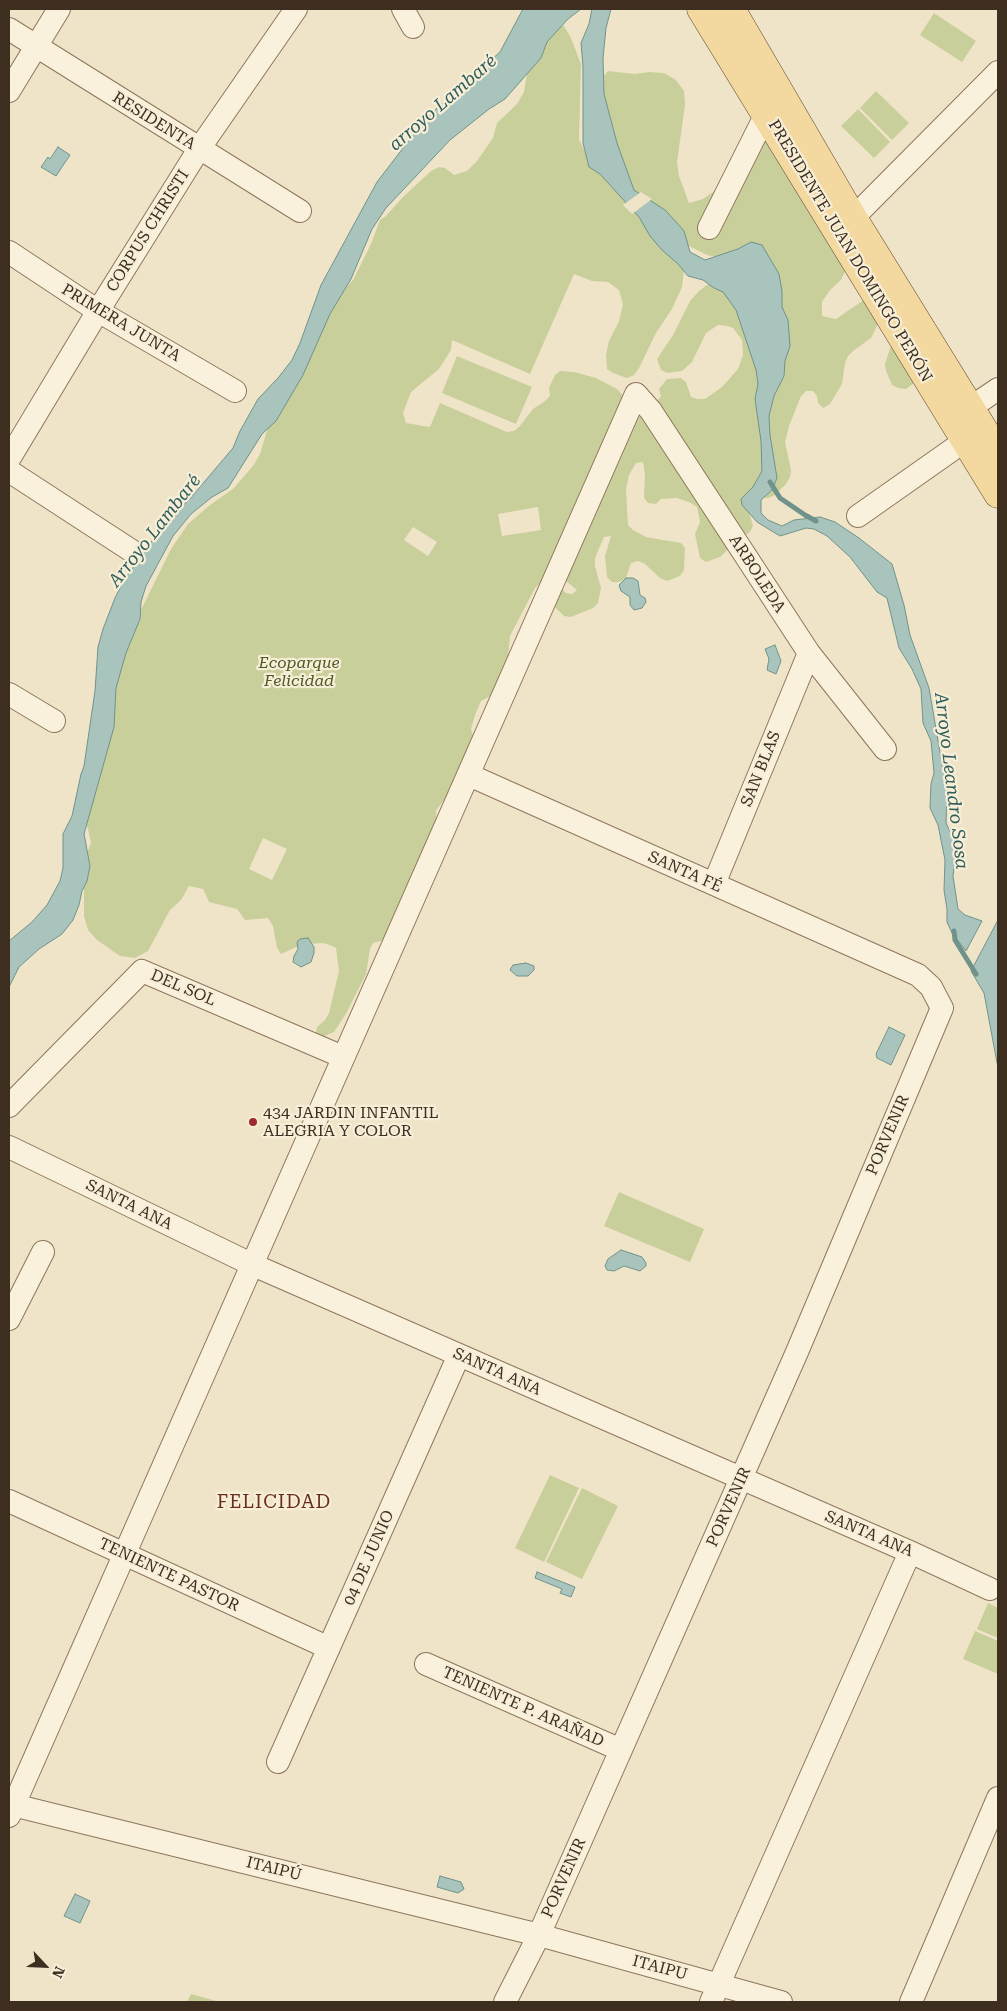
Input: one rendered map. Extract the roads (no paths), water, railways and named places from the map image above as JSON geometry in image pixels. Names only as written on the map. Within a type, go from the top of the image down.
[{"type":"main road","name":"PRESIDENTE JUAN DOMINGO PERÓN","points":[[701,9],[766,114],[846,225]]},
{"type":"main road","name":"PRESIDENTE JUAN DOMINGO PERÓN","points":[[731,9],[846,225],[933,368],[966,440],[998,494]]},
{"type":"main road","name":"PRESIDENTE JUAN DOMINGO PERÓN","points":[[933,368],[970,408],[998,453]]},
{"type":"street","points":[[9,91],[59,9]]},
{"type":"street","name":"CORPUS CHRISTI","points":[[9,459],[199,149],[296,9]]},
{"type":"street","name":"RESIDENTA","points":[[9,29],[300,211]]},
{"type":"street","points":[[846,225],[998,72]]},
{"type":"street","points":[[708,228],[766,114]]},
{"type":"street","name":"PRIMERA JUNTA","points":[[9,252],[98,311],[235,391]]},
{"type":"street","points":[[970,408],[998,390]]},
{"type":"street","name":"ARBOLEDA","points":[[469,775],[636,394],[651,411],[809,653],[885,749]]},
{"type":"street","points":[[858,516],[966,440]]},
{"type":"street","points":[[9,471],[132,551]]},
{"type":"street","name":"SAN BLAS","points":[[714,884],[809,653]]},
{"type":"street","points":[[9,694],[54,721]]},
{"type":"street","points":[[10,1809],[469,775]]},
{"type":"street","name":"SANTA FÉ","points":[[469,775],[918,975],[931,988],[942,1008]]},
{"type":"street","name":"DEL SOL","points":[[9,1106],[142,971],[343,1057]]},
{"type":"street","name":"PORVENIR","points":[[505,2002],[539,1934],[797,1352],[942,1008]]},
{"type":"street","name":"SANTA ANA","points":[[9,1147],[252,1264],[910,1552],[990,1589]]},
{"type":"street","points":[[9,1319],[42,1252]]},
{"type":"street","name":"04 DE JUNIO","points":[[278,1762],[459,1355]]},
{"type":"street","name":"TENIENTE PASTOR","points":[[9,1501],[329,1648]]},
{"type":"street","points":[[715,1993],[910,1552]]},
{"type":"street","name":"TENIENTE P. ARAÑAD","points":[[426,1664],[621,1750]]},
{"type":"street","points":[[911,2002],[998,1798]]},
{"type":"street","name":"ITAIPÚ","points":[[10,1809],[539,1934]]},
{"type":"street","name":"ITAIPU","points":[[539,1934],[715,1993],[781,2002]]},
{"type":"water","name":"arroyo Lambaré","points":[[523,9],[581,9],[568,19],[547,42],[541,58],[505,99],[489,109],[450,140],[386,208],[372,229],[351,279],[330,314],[303,375],[276,421],[262,434],[228,488],[212,497],[191,514],[173,536],[146,586],[141,602],[140,619],[126,653],[116,688],[114,727],[84,834],[90,866],[79,905],[73,920],[62,934],[39,949],[19,967],[9,987],[9,941],[32,922],[47,905],[60,881],[63,868],[63,834],[72,816],[84,766],[95,691],[98,647],[115,598],[124,580],[169,517],[189,500],[233,448],[258,399],[292,360],[321,285],[377,182],[420,126],[435,110],[500,52]]},
{"type":"water","points":[[592,9],[611,9],[606,28],[603,58],[604,94],[617,143],[634,190],[665,210],[677,223],[684,231],[690,252],[705,260],[738,249],[751,242],[762,245],[779,274],[782,307],[788,320],[790,346],[785,361],[784,376],[774,396],[769,416],[777,478],[772,490],[761,500],[761,513],[768,520],[782,526],[794,520],[820,517],[835,522],[892,564],[904,605],[910,635],[929,688],[947,793],[946,823],[955,842],[956,854],[953,876],[958,909],[965,915],[982,921],[966,951],[952,933],[947,922],[944,890],[945,860],[938,825],[930,808],[931,784],[934,773],[931,741],[923,723],[921,689],[912,669],[899,648],[887,598],[877,592],[850,557],[827,536],[814,529],[806,528],[780,536],[757,522],[742,505],[741,499],[753,487],[762,471],[761,441],[755,399],[758,384],[756,370],[736,310],[723,292],[703,280],[688,276],[662,250],[650,236],[639,217],[600,174],[589,167],[583,143],[583,67],[581,43],[589,24]]},
{"type":"water","points":[[58,147],[70,155],[56,176],[41,167],[48,157],[50,159]]},
{"type":"water","points":[[626,578],[633,578],[638,581],[640,595],[645,598],[646,602],[642,608],[634,610],[630,605],[630,597],[621,591],[619,585]]},
{"type":"water","points":[[775,645],[781,661],[776,674],[767,670],[769,659],[765,649]]},
{"type":"water","points":[[998,920],[998,1068],[984,993],[971,971]]},
{"type":"water","points":[[308,938],[314,947],[314,953],[311,962],[301,967],[293,962],[298,949],[297,942],[300,939]]},
{"type":"water","points":[[526,963],[534,966],[534,970],[528,976],[517,976],[510,970],[513,965]]},
{"type":"water","points":[[889,1027],[905,1035],[891,1065],[877,1058],[876,1054]]},
{"type":"water","points":[[621,1250],[642,1257],[646,1266],[640,1271],[624,1266],[614,1271],[607,1270],[605,1266],[608,1259]]},
{"type":"water","points":[[537,1572],[575,1587],[571,1597],[560,1593],[562,1589],[535,1578]]},
{"type":"water","points":[[440,1876],[461,1882],[464,1889],[458,1893],[437,1887]]},
{"type":"water","points":[[75,1894],[90,1901],[80,1923],[64,1916]]},
{"type":"waterway","name":"Arroyo Leandro Sosa","points":[[770,482],[780,498],[816,521]]},
{"type":"waterway","name":"Arroyo Leandro Sosa","points":[[954,931],[955,940],[976,974]]},
{"type":"place","name":"434 JARDIN INFANTIL ALEGRIA Y COLOR","points":[[253,1122]]},
{"type":"district","name":"FELICIDAD","points":[[274,1502]]},
{"type":"water label","name":"Arroyo Lambaré","points":[[155,531]]},
{"type":"park label","name":"Ecoparque Felicidad","points":[[299,672]]}]
